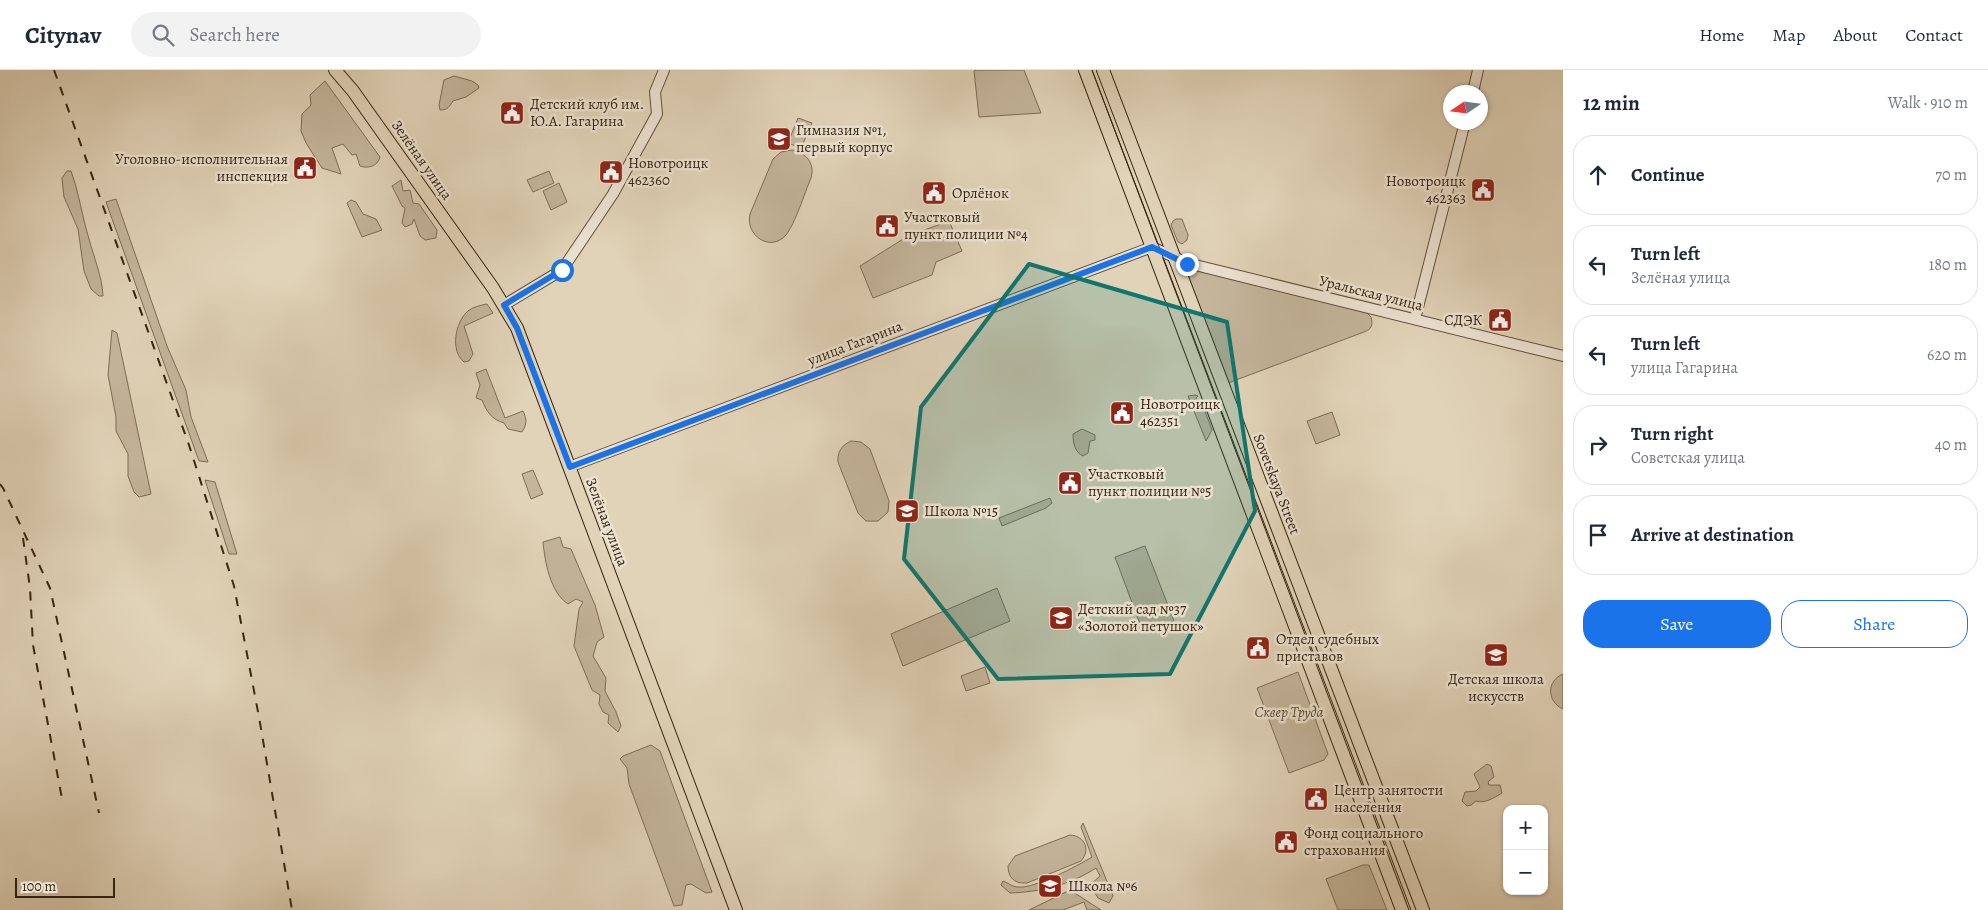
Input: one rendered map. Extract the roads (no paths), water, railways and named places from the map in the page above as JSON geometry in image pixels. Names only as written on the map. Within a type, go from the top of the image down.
[{"type":"main road","name":"Зелёная улица","points":[[335,70],[353,91],[504,305],[517,328],[736,910]]},
{"type":"main road","points":[[1085,70],[1402,910]]},
{"type":"main road","name":"Sovetskaya Street","points":[[1103,70],[1423,910]]},
{"type":"street","points":[[504,305],[562,270],[613,194],[657,114],[655,92],[664,70]]},
{"type":"street","points":[[1475,85],[1478,70]]},
{"type":"street","points":[[1415,319],[1463,130]]},
{"type":"street","name":"Уральская улица","points":[[1152,247],[1187,264],[1563,356]]},
{"type":"street","name":"улица Гагарина","points":[[570,467],[1152,247]]},
{"type":"tram line","points":[[1092,70],[1411,910]]},
{"type":"railway","points":[[54,70],[189,445],[234,586],[259,717],[292,910]]},
{"type":"railway","points":[[0,484],[50,588],[99,813]]},
{"type":"railway","points":[[23,538],[30,588],[33,645],[63,804]]},
{"type":"place","name":"Детский клуб им. Ю.А. Гагарина","points":[[512,113]]},
{"type":"place","name":"Гимназия №1, первый корпус","points":[[779,139]]},
{"type":"place","name":"Уголовно-исполнительная инспекция","points":[[305,168]]},
{"type":"place","name":"Новотроицк 462360","points":[[611,172]]},
{"type":"place","name":"Новотроицк 462363","points":[[1483,190]]},
{"type":"place","name":"Орлёнок","points":[[934,193]]},
{"type":"place","name":"Участковый пункт полиции №4","points":[[887,226]]},
{"type":"place","name":"СДЭК","points":[[1500,320]]},
{"type":"place","name":"Новотроицк 462351","points":[[1122,413]]},
{"type":"place","name":"Участковый пункт полиции №5","points":[[1070,483]]},
{"type":"place","name":"Школа №15","points":[[907,511]]},
{"type":"place","name":"Детский сад №37 «Золотой петушок»","points":[[1061,618]]},
{"type":"place","name":"Отдел судебных приставов","points":[[1258,648]]},
{"type":"place","name":"Детская школа искусств","points":[[1496,655]]},
{"type":"place","name":"Центр занятости населения","points":[[1316,799]]},
{"type":"place","name":"Фонд социального страхования","points":[[1286,842]]},
{"type":"place","name":"Школа №6","points":[[1050,886]]},
{"type":"park label","name":"Сквер Труда","points":[[1289,712]]}]
